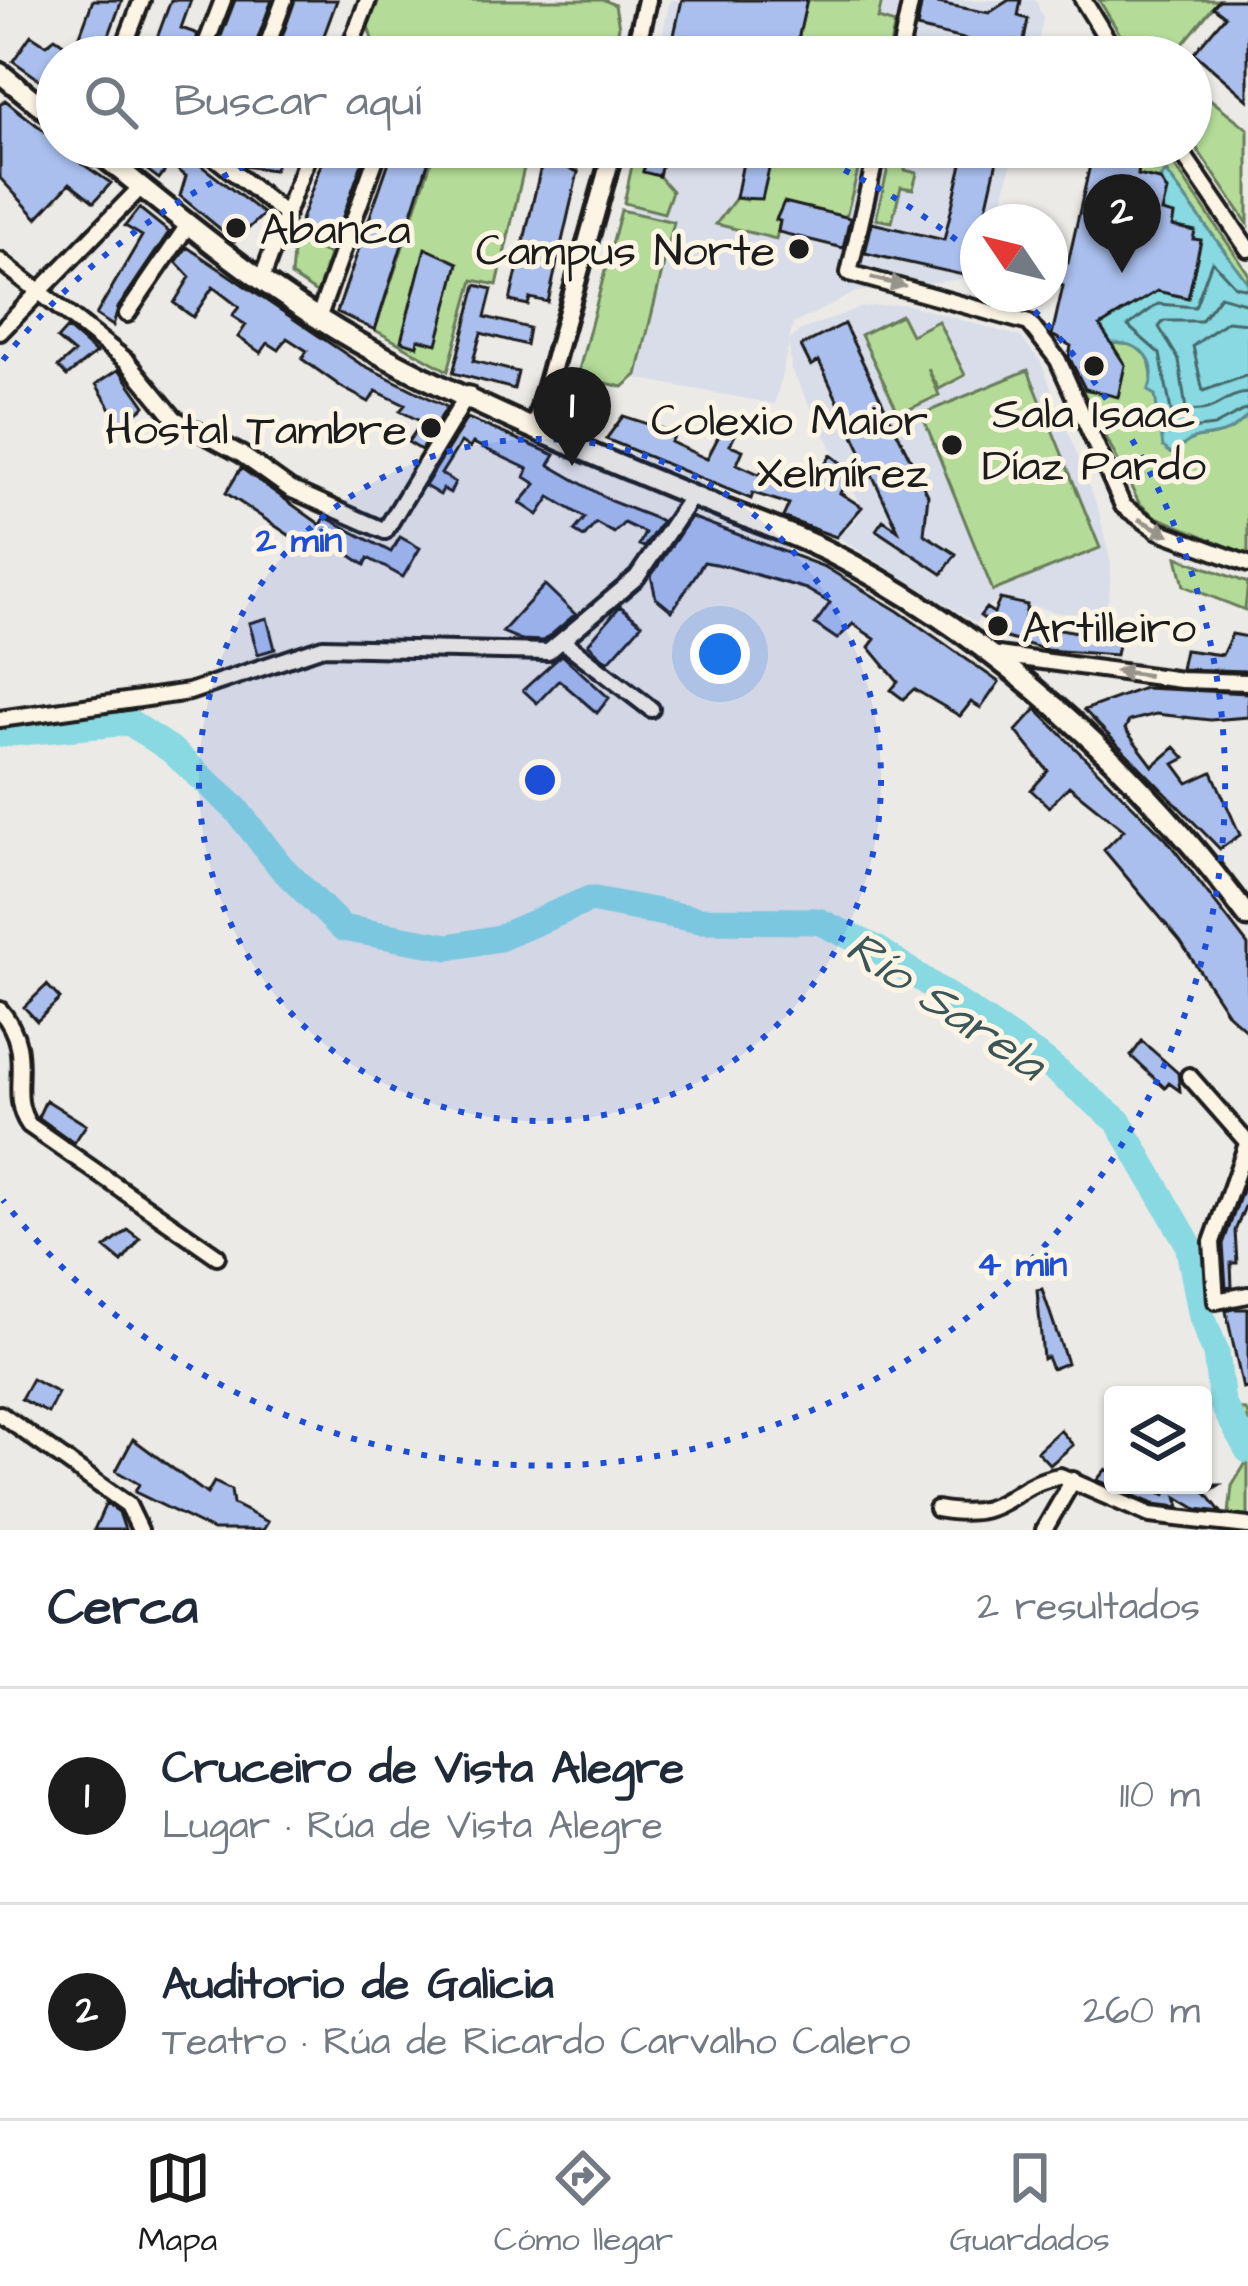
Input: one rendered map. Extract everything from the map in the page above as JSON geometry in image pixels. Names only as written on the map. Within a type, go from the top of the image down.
[{"type":"main road","points":[[0,73],[36,102]]},
{"type":"main road","points":[[118,168],[261,281],[318,319],[410,370],[824,550],[989,654],[1040,694],[1180,830],[1248,916]]},
{"type":"street","points":[[128,36],[142,0]]},
{"type":"street","points":[[209,36],[223,0]]},
{"type":"street","points":[[271,36],[284,0]]},
{"type":"street","points":[[354,36],[368,0]]},
{"type":"street","points":[[639,36],[647,0]]},
{"type":"street","points":[[903,36],[911,0]]},
{"type":"street","points":[[1083,0],[1105,36]]},
{"type":"street","points":[[225,168],[285,214]]},
{"type":"street","points":[[261,281],[303,168]]},
{"type":"street","points":[[318,319],[372,168]]},
{"type":"street","points":[[536,425],[608,168]]},
{"type":"street","points":[[873,168],[849,272],[1029,323],[1058,360],[1123,506],[1159,531],[1248,565]]},
{"type":"street","points":[[1192,168],[1248,249]]},
{"type":"street","points":[[0,332],[141,187]]},
{"type":"street","points":[[128,314],[188,225]]},
{"type":"street","points":[[0,261],[127,362],[175,419],[242,454],[290,489],[401,534]]},
{"type":"street","points":[[385,531],[468,394]]},
{"type":"street","points":[[0,719],[189,692],[323,646],[534,654],[564,642],[637,578],[692,496]]},
{"type":"street","points":[[564,642],[651,709]]},
{"type":"street","points":[[989,654],[1181,680],[1248,682]]},
{"type":"street","points":[[0,1010],[20,1043],[21,1110],[29,1125],[217,1256]]},
{"type":"street","points":[[1189,1076],[1247,1141],[1212,1242],[1216,1301],[1248,1295]]},
{"type":"street","points":[[0,1414],[128,1505],[141,1530]]},
{"type":"street","points":[[938,1509],[973,1516],[995,1510],[1051,1478],[1073,1480],[1150,1515],[1248,1526]]},
{"type":"street","points":[[1044,1530],[1073,1480]]},
{"type":"shaded area","points":[[670,0],[1036,0],[1043,19],[1039,36],[662,36]]},
{"type":"shaded area","points":[[636,168],[1010,168],[1002,204],[960,204],[960,279],[856,292],[793,324],[789,341],[799,331],[861,307],[906,304],[1021,337],[1041,362],[1099,511],[1111,565],[1109,599],[1100,614],[1060,613],[1001,599],[985,608],[976,623],[838,537],[856,520],[861,505],[791,369],[789,344],[775,404],[602,372]]},
{"type":"green space","points":[[379,0],[604,0],[615,5],[619,27],[617,36],[371,36],[368,26]]},
{"type":"green space","points":[[807,0],[882,0],[878,19],[895,24],[892,36],[799,36]]},
{"type":"green space","points":[[1099,0],[1219,0],[1189,36],[1121,36]]},
{"type":"green space","points":[[1212,101],[1248,129],[1248,224],[1210,168]]},
{"type":"green space","points":[[429,168],[524,168],[497,285],[473,280],[448,371],[375,330]]},
{"type":"green space","points":[[632,168],[659,176],[672,191],[664,213],[624,203]]},
{"type":"green space","points":[[763,168],[859,168],[846,217],[785,203],[776,219],[780,221],[776,239],[716,224],[736,198],[747,200]]},
{"type":"green space","points":[[888,168],[917,173],[913,189],[901,187],[892,222],[876,219]]},
{"type":"green space","points":[[1134,168],[1176,168],[1248,273],[1248,283],[1167,173],[1160,180],[1131,174]]},
{"type":"green space","points":[[621,210],[674,222],[637,375],[623,387],[593,380],[588,403],[573,393]]},
{"type":"green space","points":[[294,241],[329,254],[318,294],[291,276]]},
{"type":"green space","points":[[901,315],[911,335],[938,321],[965,375],[939,389],[928,369],[939,395],[899,414],[861,335]]},
{"type":"green space","points":[[1111,343],[1134,345],[1149,358],[1162,434],[1171,453],[1192,439],[1230,430],[1248,415],[1248,555],[1154,516],[1139,503],[1082,389],[1118,396],[1125,365]]},
{"type":"green space","points":[[1028,370],[1100,548],[993,591],[922,414]]},
{"type":"green space","points":[[1177,557],[1248,583],[1245,610],[1184,586]]},
{"type":"green space","points":[[1230,1409],[1246,1410],[1248,1415],[1248,1518],[1229,1514],[1232,1486],[1247,1461]]},
{"type":"water","points":[[1166,172],[1248,283],[1248,415],[1230,430],[1193,439],[1171,453],[1163,447],[1155,395],[1148,391],[1150,362],[1131,346],[1111,343],[1100,326],[1157,291],[1188,297],[1201,241],[1193,239],[1194,231],[1172,226],[1174,216],[1162,212],[1167,191],[1160,178]]},
{"type":"building","points":[[93,0],[122,0],[109,36],[80,36]]},
{"type":"building","points":[[171,0],[191,0],[181,28],[197,36],[158,36]]},
{"type":"building","points":[[235,0],[272,0],[259,36],[221,36]]},
{"type":"building","points":[[295,0],[337,0],[324,36],[282,36]]},
{"type":"building","points":[[682,0],[807,0],[799,36],[674,36]]},
{"type":"building","points":[[922,0],[989,13],[1009,0],[1021,0],[1018,16],[1028,19],[1025,36],[951,36],[917,28]]},
{"type":"building","points":[[1219,0],[1248,0],[1248,100],[1212,69],[1212,36],[1208,36],[1225,16],[1213,7]]},
{"type":"building","points":[[31,35],[36,38],[36,77],[13,61]]},
{"type":"building","points":[[5,100],[36,124],[36,168],[88,168],[111,183],[94,202],[70,183],[37,218],[0,178],[0,105]]},
{"type":"building","points":[[144,168],[167,168],[159,179]]},
{"type":"building","points":[[175,168],[204,168],[264,214],[235,241],[180,196],[186,176]]},
{"type":"building","points":[[320,168],[360,168],[334,241],[296,234]]},
{"type":"building","points":[[387,168],[426,168],[375,330],[337,312]]},
{"type":"building","points":[[541,168],[578,172],[548,302],[510,301]]},
{"type":"building","points":[[644,168],[661,168],[659,176],[643,172]]},
{"type":"building","points":[[742,168],[769,168],[762,199],[736,198]]},
{"type":"building","points":[[961,168],[995,168],[987,204],[960,204],[960,274],[865,253],[872,223],[944,240]]},
{"type":"building","points":[[1089,168],[1139,168],[1138,175],[1160,180],[1167,191],[1162,212],[1174,215],[1172,226],[1195,231],[1193,239],[1201,240],[1188,298],[1157,291],[1100,326],[1125,365],[1118,397],[1085,389],[1069,357],[1071,346],[1052,335],[1057,312],[1068,312],[1068,263]]},
{"type":"building","points":[[784,202],[850,218],[843,248],[778,232],[780,221],[776,220]]},
{"type":"building","points":[[139,208],[169,232],[118,308],[113,326],[96,315],[142,236],[125,226]]},
{"type":"building","points":[[187,247],[359,363],[447,407],[421,450],[408,442],[422,422],[400,411],[405,405],[376,391],[369,402],[343,388],[302,359],[307,351],[287,338],[279,350],[268,343],[261,353],[238,337],[246,325],[232,316],[239,307],[213,287],[193,317],[174,303],[190,277],[176,262]]},
{"type":"building","points":[[425,248],[458,263],[437,344],[418,339],[417,346],[401,341]]},
{"type":"building","points":[[476,285],[492,289],[485,317],[529,328],[526,345],[481,333],[473,361],[518,372],[514,389],[453,373]]},
{"type":"building","points":[[844,324],[928,495],[924,534],[956,554],[942,574],[876,530],[883,520],[898,530],[819,361],[811,366],[801,346]]},
{"type":"building","points":[[67,328],[96,353],[67,376],[58,367],[74,353],[57,339]]},
{"type":"building","points":[[119,369],[145,406],[121,425],[96,384]]},
{"type":"building","points":[[570,400],[589,407],[580,430],[562,423]]},
{"type":"building","points":[[623,416],[676,433],[671,442],[707,459],[725,424],[738,429],[730,445],[743,450],[737,464],[759,474],[763,470],[778,481],[791,466],[815,480],[831,455],[845,466],[840,473],[848,479],[840,493],[862,507],[836,537],[795,522],[783,517],[789,504],[753,493],[751,499],[606,439]]},
{"type":"building","points":[[467,418],[555,455],[549,465],[613,502],[662,521],[644,547],[639,545],[645,533],[624,523],[614,533],[596,523],[584,537],[574,531],[585,518],[550,497],[538,515],[520,503],[536,484],[525,477],[528,469],[473,443],[470,448],[461,442],[441,474],[455,482],[450,493],[443,489],[440,495],[425,486]]},
{"type":"building","points":[[241,468],[321,525],[325,517],[391,552],[400,537],[420,548],[403,577],[368,558],[365,565],[326,539],[321,546],[311,540],[307,547],[226,493]]},
{"type":"building","points":[[691,517],[825,567],[999,682],[981,708],[971,702],[960,716],[914,689],[903,699],[891,690],[898,682],[869,647],[875,639],[853,624],[837,639],[815,624],[830,603],[806,589],[726,566],[704,562],[672,611],[656,598],[651,576]]},
{"type":"building","points":[[545,585],[575,614],[544,641],[521,640],[502,632]]},
{"type":"building","points":[[1000,599],[1027,605],[1024,623],[1119,639],[1116,655],[1047,650],[986,632],[990,623],[980,616],[986,608],[994,613]]},
{"type":"building","points":[[620,606],[642,624],[608,662],[588,644]]},
{"type":"building","points":[[267,618],[275,649],[258,654],[249,623]]},
{"type":"building","points":[[1232,634],[1248,637],[1248,671],[1181,669],[1185,650],[1222,655]]},
{"type":"building","points":[[562,655],[609,698],[597,713],[559,680],[537,703],[523,690]]},
{"type":"building","points":[[1144,688],[1248,693],[1248,717],[1210,720],[1156,714],[1129,721],[1125,729],[1153,766],[1175,747],[1185,758],[1174,764],[1188,783],[1212,772],[1240,835],[1220,849],[1084,710]]},
{"type":"building","points":[[1036,709],[1166,839],[1248,945],[1248,1032],[1228,1014],[1180,941],[1104,850],[1124,830],[1069,786],[1049,807],[1031,790],[1048,771],[1016,731]]},
{"type":"building","points":[[47,985],[60,999],[37,1021],[24,1007]]},
{"type":"building","points":[[1142,1041],[1178,1073],[1180,1091],[1169,1083],[1165,1088],[1131,1056]]},
{"type":"building","points":[[46,1100],[86,1125],[74,1143],[38,1117]]},
{"type":"building","points":[[1248,1174],[1248,1199],[1235,1231],[1237,1263],[1231,1263],[1232,1287],[1226,1288],[1223,1244]]},
{"type":"building","points":[[128,1230],[140,1239],[122,1262],[105,1248]]},
{"type":"building","points":[[1042,1289],[1067,1363],[1052,1369],[1047,1357],[1043,1359],[1037,1290]]},
{"type":"building","points":[[1248,1309],[1248,1388],[1243,1389],[1226,1311]]},
{"type":"building","points":[[32,1379],[58,1393],[48,1413],[21,1399]]},
{"type":"building","points":[[1060,1430],[1073,1445],[1050,1465],[1037,1451]]},
{"type":"building","points":[[133,1439],[207,1494],[214,1482],[231,1490],[233,1504],[268,1522],[263,1530],[213,1530],[135,1492],[139,1484],[116,1471]]},
{"type":"building","points":[[1130,1494],[1207,1494],[1221,1512],[1197,1509],[1177,1497],[1180,1507],[1153,1504]]},
{"type":"building","points":[[106,1503],[119,1512],[125,1530],[94,1530]]},
{"type":"waterway","name":"Río Sarela","points":[[0,734],[129,722],[170,749],[235,808],[281,867],[342,928],[449,947],[499,938],[590,899],[700,920],[818,921],[877,949],[1043,1060],[1118,1121],[1188,1243],[1202,1317],[1216,1353],[1222,1403],[1248,1450]]},
{"type":"place","name":"Abanca","points":[[236,228]]},
{"type":"place","name":"Campus Norte","points":[[799,249]]},
{"type":"place","name":"Auditorio de Galicia","points":[[1122,273]]},
{"type":"place","name":"Sala Isaac Díaz Pardo","points":[[1094,366]]},
{"type":"place","name":"Hostal Tambre","points":[[431,428]]},
{"type":"place","name":"Colexio Maior Xelmírez","points":[[952,445]]},
{"type":"place","name":"Cruceiro de Vista Alegre","points":[[572,466]]},
{"type":"place","name":"Artilleiro","points":[[998,626]]}]
